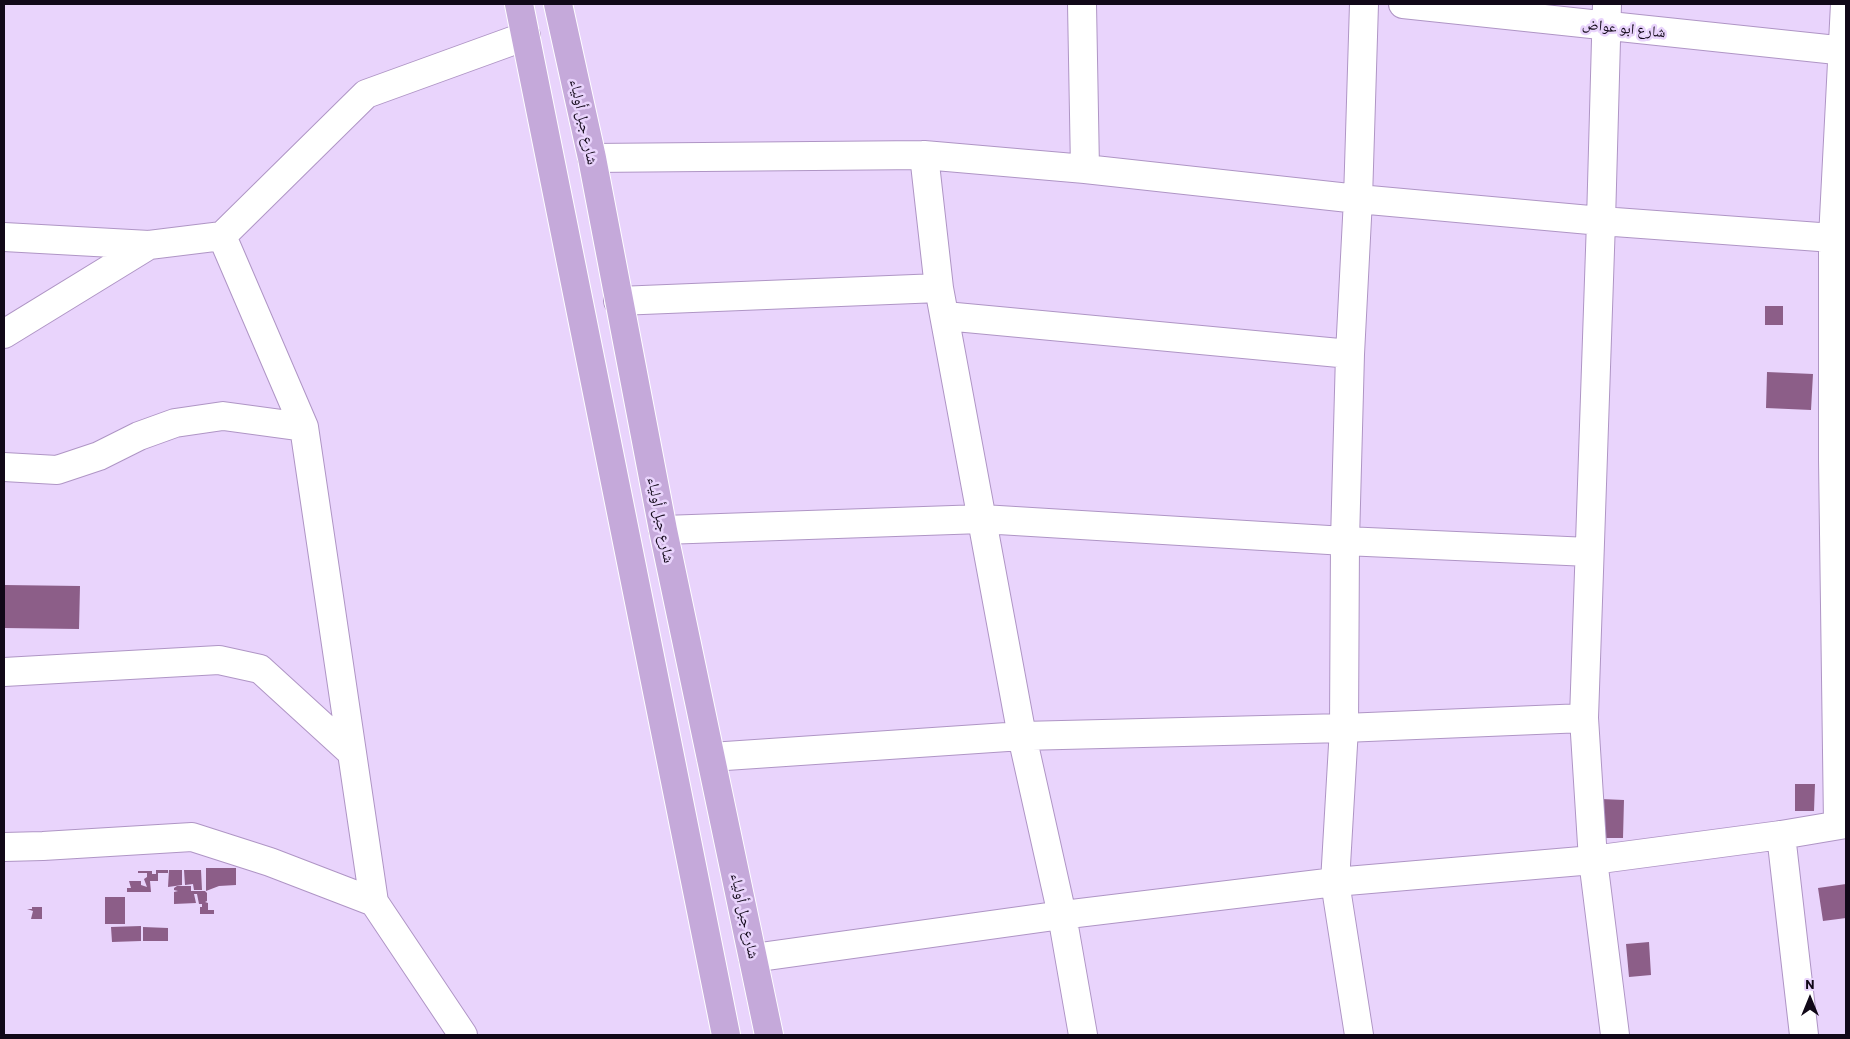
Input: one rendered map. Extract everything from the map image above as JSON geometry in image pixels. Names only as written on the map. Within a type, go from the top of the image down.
[{"type":"main road","points":[[519,4],[726,1035]]},
{"type":"main road","name":"شارع جبل أولياء","points":[[558,4],[592,158],[663,530],[769,1035]]},
{"type":"street","points":[[1082,4],[1085,169]]},
{"type":"street","points":[[1359,1035],[1335,882],[1344,728],[1344,541],[1364,4]]},
{"type":"street","name":"شارع ابو عواض","points":[[1402,4],[1607,15],[1845,51]]},
{"type":"street","points":[[754,958],[1062,915],[1335,882],[1593,860],[1781,835],[1842,824],[1839,460],[1840,287],[1833,238],[1845,51],[1845,4]]},
{"type":"street","points":[[1607,15],[1584,718],[1593,860],[1615,1035]]},
{"type":"street","points":[[4,237],[150,245],[222,236],[366,94],[526,36]]},
{"type":"street","points":[[592,158],[924,156],[1085,169],[1358,199],[1601,221],[1833,238]]},
{"type":"street","points":[[924,156],[944,316],[1022,736],[1062,915],[1083,1035]]},
{"type":"street","points":[[222,236],[304,427],[374,902],[463,1035]]},
{"type":"street","points":[[4,334],[150,245]]},
{"type":"street","points":[[618,301],[939,288]]},
{"type":"street","points":[[944,316],[1350,354]]},
{"type":"street","points":[[4,467],[57,470],[99,456],[139,436],[175,423],[223,416],[304,427]]},
{"type":"street","points":[[663,530],[982,519],[1344,541],[1589,552]]},
{"type":"street","points":[[4,672],[219,660],[260,669],[352,753]]},
{"type":"street","points":[[711,757],[1022,736],[1344,728],[1584,718]]},
{"type":"street","points":[[1781,835],[1804,1035]]},
{"type":"street","points":[[4,847],[192,837],[270,862],[374,902]]},
{"type":"building","points":[[1765,306],[1783,306],[1783,325],[1765,325]]},
{"type":"building","points":[[1767,372],[1813,374],[1811,410],[1766,408]]},
{"type":"building","points":[[4,585],[80,586],[79,629],[4,628]]},
{"type":"building","points":[[1795,784],[1815,784],[1814,811],[1795,811]]},
{"type":"building","points":[[1601,799],[1624,800],[1623,838],[1600,838]]},
{"type":"building","points":[[206,868],[236,868],[236,885],[219,886],[206,891]]},
{"type":"building","points":[[156,870],[168,870],[168,873],[158,873],[158,881],[150,881],[151,892],[127,892],[127,888],[131,888],[129,881],[141,881],[141,885],[147,887],[144,879],[147,877],[147,873],[138,873],[138,871],[152,871],[152,874],[156,874]]},
{"type":"building","points":[[169,870],[182,870],[182,885],[168,887]]},
{"type":"building","points":[[184,870],[201,870],[202,890],[194,890],[193,884],[185,885]]},
{"type":"building","points":[[1846,884],[1846,918],[1823,921],[1818,888]]},
{"type":"building","points":[[177,886],[191,886],[191,891],[205,891],[207,893],[207,901],[205,902],[208,903],[208,910],[214,910],[214,914],[200,914],[202,904],[199,904],[197,894],[194,894],[196,903],[174,904],[174,892],[178,891],[174,890],[174,888]]},
{"type":"building","points":[[105,897],[125,897],[125,924],[105,924]]},
{"type":"building","points":[[32,907],[42,907],[42,919],[31,919],[33,911],[27,909],[32,909]]},
{"type":"building","points":[[141,926],[141,941],[112,942],[111,927]]},
{"type":"building","points":[[143,927],[168,928],[168,941],[143,941]]},
{"type":"building","points":[[1649,942],[1651,975],[1629,977],[1626,944]]}]
